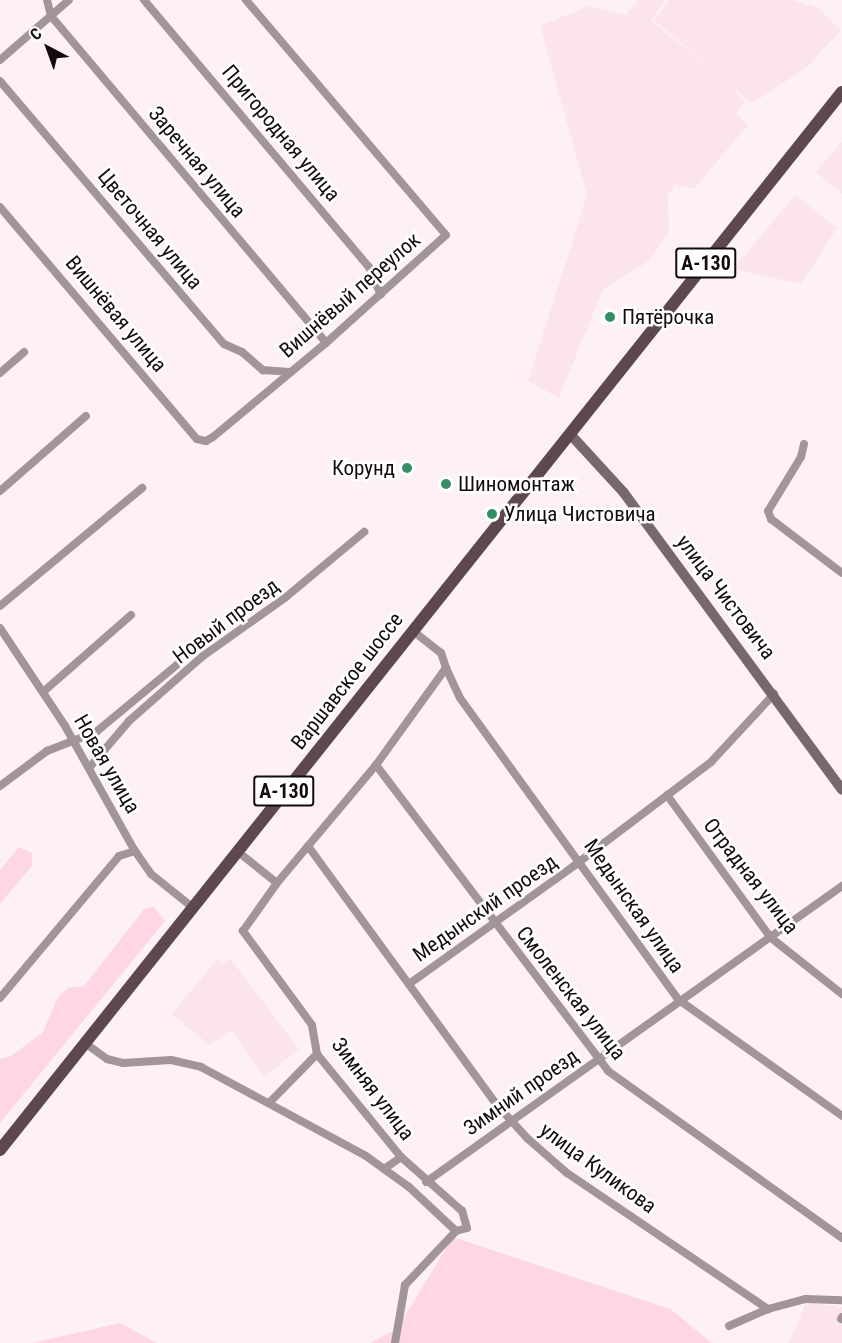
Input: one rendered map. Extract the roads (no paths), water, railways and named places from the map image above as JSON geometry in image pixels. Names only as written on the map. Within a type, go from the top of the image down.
[{"type":"main road","name":"А-130","points":[[570,434],[842,92]]},
{"type":"main road","name":"Варшавское шоссе","points":[[0,1150],[570,434]]},
{"type":"street","name":"Заречная улица","points":[[47,0],[51,16],[326,343]]},
{"type":"street","points":[[0,60],[69,0]]},
{"type":"street","name":"Пригородная улица","points":[[144,0],[369,267],[381,295]]},
{"type":"street","name":"Вишнёвый переулок","points":[[206,441],[326,343],[446,235],[246,0]]},
{"type":"street","name":"Цветочная улица","points":[[0,81],[224,344],[242,352],[263,370],[290,372]]},
{"type":"street","name":"Вишнёвая улица","points":[[0,207],[197,438],[206,441]]},
{"type":"street","points":[[0,373],[24,352]]},
{"type":"street","points":[[0,491],[86,416]]},
{"type":"street","name":"улица Чистовича","points":[[570,434],[624,493],[774,694],[842,790]]},
{"type":"street","points":[[804,444],[801,457],[768,511],[771,519],[842,573]]},
{"type":"street","points":[[0,606],[142,488]]},
{"type":"street","name":"Новый проезд","points":[[89,768],[129,721],[203,656],[294,591],[364,532]]},
{"type":"street","points":[[43,692],[131,615]]},
{"type":"street","name":"Новая улица","points":[[0,628],[43,692],[135,851],[159,881],[192,907]]},
{"type":"street","name":"Медынская улица","points":[[412,630],[441,653],[460,698],[679,1000],[842,1116]]},
{"type":"street","points":[[0,786],[43,754],[73,744],[114,719],[180,663]]},
{"type":"street","points":[[237,851],[277,883],[376,765],[446,668]]},
{"type":"street","name":"Медынский проезд","points":[[409,984],[494,924],[711,762],[774,694]]},
{"type":"street","name":"Смоленская улица","points":[[376,765],[494,924],[608,1071],[842,1238]]},
{"type":"street","name":"Отрадная улица","points":[[667,795],[770,937],[842,994]]},
{"type":"street","name":"улица Куликова","points":[[308,846],[512,1122],[567,1173],[768,1310]]},
{"type":"street","points":[[0,998],[119,856],[135,851]]},
{"type":"street","name":"Зимняя улица","points":[[277,883],[243,931],[312,1025],[317,1054],[401,1157],[426,1182],[462,1211],[467,1228],[456,1231]]},
{"type":"street","name":"Зимний проезд","points":[[426,1182],[842,886]]},
{"type":"street","points":[[86,1043],[107,1059],[123,1063],[171,1060],[195,1065],[270,1102],[384,1169],[456,1231],[405,1285],[395,1343]]},
{"type":"street","points":[[270,1102],[317,1054]]},
{"type":"street","points":[[384,1169],[401,1157]]},
{"type":"street","points":[[729,1326],[768,1310],[806,1299],[842,1300]]},
{"type":"place","name":"Пятёрочка","points":[[610,317]]},
{"type":"place","name":"Корунд","points":[[407,468]]},
{"type":"place","name":"Шиномонтаж","points":[[446,484]]},
{"type":"place","name":"Улица Чистовича","points":[[492,514]]}]
